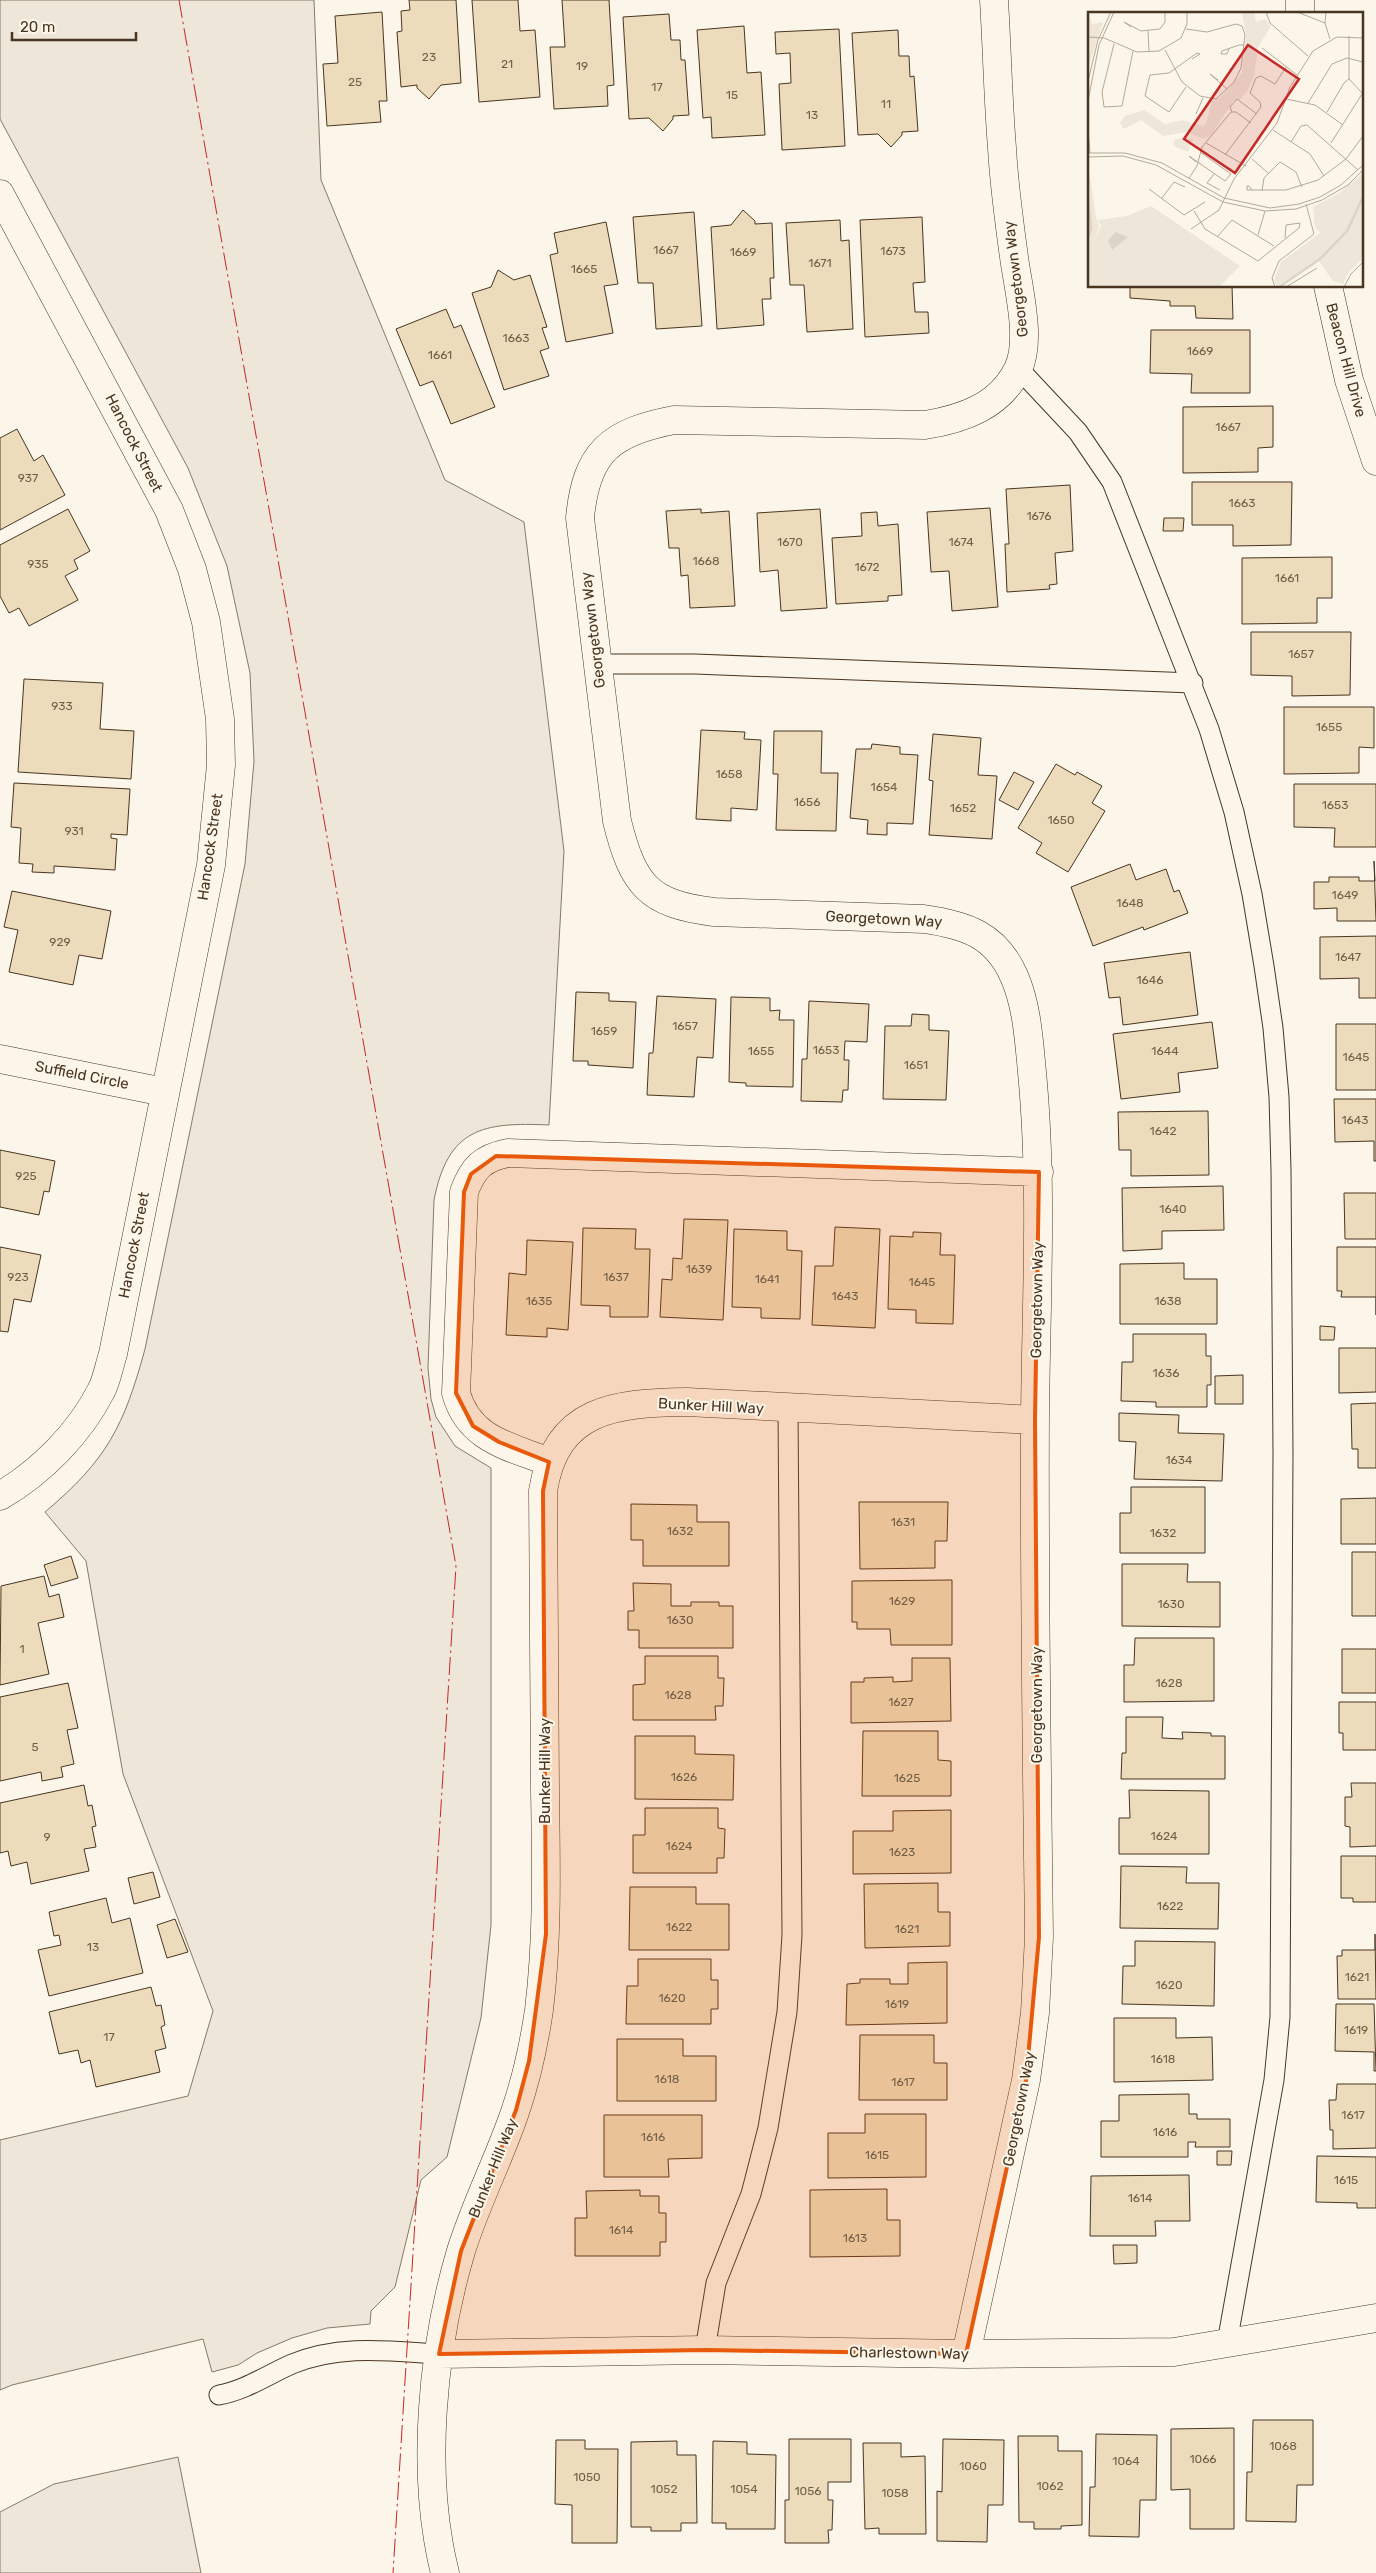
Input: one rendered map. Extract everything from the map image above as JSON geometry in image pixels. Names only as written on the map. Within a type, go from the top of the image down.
[{"type":"street","name":"Georgetown Way","points":[[966,2354],[1026,2080],[1035,2012],[1039,1937],[1035,1420],[1039,1172],[1036,1116],[1024,1010],[1014,976],[999,951],[979,933],[954,923],[924,919],[714,912],[684,908],[663,900],[648,889],[634,871],[624,849],[610,775],[580,518],[582,494],[590,471],[601,453],[622,435],[647,425],[674,420],[885,426],[925,425],[953,420],[975,412],[994,400],[1008,385],[1018,368],[1024,336],[1002,148],[994,0]]},
{"type":"street","name":"Hancock Street","points":[[0,194],[126,426],[169,510],[192,569],[206,622],[220,718],[221,765],[211,865],[113,1354],[102,1390],[82,1422],[58,1450],[25,1481],[0,1496]]},
{"type":"street","name":"Beacon Hill Drive","points":[[1328,288],[1349,380],[1376,461]]},
{"type":"street","name":"Suffield Circle","points":[[0,1059],[164,1092]]},
{"type":"street","points":[[549,1462],[484,1435],[465,1417],[456,1393],[464,1192],[471,1174],[482,1163],[496,1156],[508,1153],[1039,1172]]},
{"type":"street","name":"Bunker Hill Way","points":[[445,2573],[437,2531],[433,2493],[432,2439],[439,2354],[461,2251],[516,2110],[529,2061],[539,2011],[546,1934],[543,1491],[549,1462],[570,1432],[584,1421],[601,1411],[622,1405],[687,1402],[788,1409],[1035,1420]]},
{"type":"street","name":"Charlestown Way","points":[[439,2354],[705,2350],[966,2354],[1174,2352],[1376,2318]]},
{"type":"lane","points":[[1018,368],[1078,432],[1112,482],[1193,683],[1234,812],[1252,894],[1273,1028],[1281,1170],[1283,1464],[1280,2017],[1274,2080],[1227,2343]]},
{"type":"lane","points":[[598,664],[695,664],[1193,683]]},
{"type":"lane","points":[[705,2350],[716,2283],[751,2194],[768,2128],[787,2012],[792,1935],[788,1409]]},
{"type":"lane","points":[[219,2396],[242,2390],[292,2364],[327,2354],[361,2350],[439,2354]]},
{"type":"highlighted area","points":[[496,1156],[1039,1172],[1035,1420],[1039,1937],[1026,2080],[966,2354],[705,2350],[439,2354],[461,2251],[516,2110],[529,2061],[546,1934],[543,1491],[549,1462],[499,1442],[473,1426],[456,1393],[464,1192],[471,1174]]},
{"type":"shaded area","points":[[0,0],[314,0],[321,180],[445,480],[524,522],[564,851],[549,1125],[505,1125],[487,1128],[472,1134],[459,1144],[449,1157],[440,1176],[434,1200],[428,1368],[431,1399],[436,1417],[455,1446],[491,1468],[491,1925],[481,2018],[447,2157],[421,2180],[395,2287],[371,2311],[370,2324],[327,2328],[292,2338],[257,2353],[238,2365],[212,2372],[203,2339],[12,2385],[0,2390],[0,2140],[188,2096],[213,2011],[123,1774],[86,1561],[45,1512],[84,1475],[110,1440],[129,1400],[145,1349],[245,864],[254,761],[250,673],[227,566],[188,468],[0,119]]},
{"type":"shaded area","points":[[178,2457],[201,2573],[0,2573],[0,2512],[54,2484]]},
{"type":"building","points":[[409,0],[456,0],[461,83],[441,85],[429,99],[417,88],[417,85],[401,87],[397,32],[402,31],[401,11],[410,10]]},
{"type":"building","points":[[472,0],[518,0],[520,31],[535,30],[540,97],[479,102]]},
{"type":"building","points":[[562,0],[609,0],[614,85],[607,86],[608,106],[554,109],[550,47],[565,47]]},
{"type":"building","points":[[382,12],[387,101],[379,101],[381,122],[327,126],[323,64],[338,63],[335,16]]},
{"type":"building","points":[[669,14],[671,40],[680,40],[681,60],[685,60],[689,115],[673,116],[673,119],[663,131],[649,118],[629,119],[623,17]]},
{"type":"building","points":[[744,26],[747,73],[761,72],[765,135],[712,138],[711,117],[703,118],[697,30]]},
{"type":"building","points":[[839,29],[845,146],[782,150],[779,84],[791,83],[790,53],[776,54],[775,32]]},
{"type":"building","points":[[898,30],[899,56],[909,56],[910,77],[914,76],[918,131],[902,132],[902,135],[891,147],[878,134],[858,135],[852,33]]},
{"type":"building","points":[[743,210],[755,221],[755,224],[772,223],[774,278],[770,278],[771,299],[762,299],[764,325],[717,329],[711,227],[731,225]]},
{"type":"building","points":[[694,212],[702,326],[656,329],[653,283],[638,283],[633,217]]},
{"type":"building","points":[[922,217],[925,282],[913,283],[915,312],[928,312],[929,333],[865,337],[860,220]]},
{"type":"building","points":[[840,220],[841,241],[849,240],[853,329],[807,332],[804,285],[790,285],[786,223]]},
{"type":"building","points":[[606,222],[618,284],[604,286],[613,333],[566,342],[550,255],[558,253],[554,233]]},
{"type":"building","points":[[498,270],[514,280],[530,275],[547,327],[542,328],[549,348],[540,351],[549,376],[504,390],[472,293],[491,287]]},
{"type":"building","points":[[1130,288],[1232,288],[1233,319],[1196,318],[1195,306],[1170,306],[1170,301],[1130,298]]},
{"type":"building","points":[[446,309],[454,328],[461,325],[495,407],[451,424],[433,381],[420,386],[396,329]]},
{"type":"building","points":[[1151,330],[1250,330],[1250,393],[1191,393],[1192,374],[1150,373]]},
{"type":"building","points":[[1273,406],[1273,447],[1258,448],[1258,472],[1183,473],[1183,407]]},
{"type":"building","points":[[17,429],[34,461],[43,455],[65,495],[0,530],[0,438]]},
{"type":"building","points":[[1192,482],[1292,482],[1291,545],[1233,546],[1233,525],[1192,525]]},
{"type":"building","points":[[1070,485],[1073,551],[1055,553],[1057,584],[1049,585],[1050,589],[1007,592],[1005,544],[1009,544],[1006,489]]},
{"type":"building","points":[[990,508],[998,607],[952,611],[949,571],[931,572],[927,512]]},
{"type":"building","points":[[68,509],[90,551],[74,560],[78,569],[65,576],[78,600],[29,626],[19,608],[9,613],[0,596],[0,545]]},
{"type":"building","points":[[701,509],[701,513],[729,511],[735,606],[690,608],[688,575],[681,576],[679,548],[669,548],[666,511]]},
{"type":"building","points":[[820,509],[827,608],[781,611],[778,570],[760,572],[757,513]]},
{"type":"building","points":[[877,512],[878,526],[898,524],[902,595],[888,596],[888,601],[836,604],[832,538],[862,536],[861,513]]},
{"type":"building","points":[[1164,518],[1184,518],[1183,531],[1163,531]]},
{"type":"building","points":[[1332,557],[1332,598],[1317,598],[1317,623],[1242,624],[1242,558]]},
{"type":"building","points":[[1251,632],[1351,632],[1350,695],[1292,696],[1292,676],[1251,675]]},
{"type":"building","points":[[24,679],[103,683],[100,729],[134,731],[131,779],[18,772]]},
{"type":"building","points":[[1284,707],[1374,707],[1374,748],[1359,747],[1359,773],[1284,774]]},
{"type":"building","points":[[701,730],[745,732],[744,739],[761,740],[757,810],[731,808],[731,821],[696,819]]},
{"type":"building","points":[[774,731],[822,731],[821,773],[838,773],[836,831],[776,830],[778,774],[773,774]]},
{"type":"building","points":[[933,734],[981,738],[978,775],[997,776],[992,839],[929,835],[933,781],[929,780]]},
{"type":"building","points":[[872,744],[900,747],[900,754],[918,755],[913,824],[887,823],[887,835],[867,834],[868,820],[850,818],[856,749],[871,749]]},
{"type":"building","points":[[1056,764],[1075,775],[1077,772],[1102,786],[1092,803],[1105,811],[1068,872],[1036,853],[1042,843],[1018,828]]},
{"type":"building","points":[[1014,772],[1034,782],[1018,810],[999,800]]},
{"type":"building","points":[[14,783],[130,789],[127,835],[111,834],[111,838],[117,839],[115,870],[54,866],[54,873],[32,872],[33,864],[19,863],[21,828],[11,827]]},
{"type":"building","points":[[1294,784],[1376,784],[1376,847],[1334,847],[1335,828],[1294,827]]},
{"type":"building","points":[[1130,864],[1136,880],[1166,869],[1174,892],[1179,890],[1188,913],[1144,930],[1143,927],[1093,946],[1071,887]]},
{"type":"building","points":[[1329,877],[1359,877],[1359,881],[1375,881],[1376,921],[1337,921],[1337,908],[1314,909],[1314,882],[1329,882]]},
{"type":"building","points":[[12,891],[111,911],[102,959],[79,955],[73,985],[9,972],[18,930],[4,927]]},
{"type":"building","points":[[1376,936],[1376,998],[1359,998],[1359,978],[1320,979],[1320,937]]},
{"type":"building","points":[[1190,952],[1198,1015],[1123,1025],[1120,997],[1109,998],[1104,963]]},
{"type":"building","points":[[576,992],[609,993],[609,1001],[636,1002],[633,1068],[588,1065],[588,1061],[573,1061]]},
{"type":"building","points":[[657,996],[716,999],[713,1058],[697,1057],[694,1097],[647,1095],[649,1053],[653,1053]]},
{"type":"building","points":[[731,997],[770,998],[770,1011],[780,1010],[779,1020],[794,1020],[793,1087],[746,1086],[746,1083],[729,1082]]},
{"type":"building","points":[[809,1001],[869,1004],[867,1042],[845,1041],[844,1060],[849,1060],[848,1090],[843,1090],[842,1102],[801,1101],[802,1059],[807,1059]]},
{"type":"building","points":[[912,1014],[929,1015],[929,1030],[949,1031],[946,1100],[883,1099],[885,1026],[911,1026]]},
{"type":"building","points":[[1212,1022],[1218,1068],[1178,1073],[1180,1092],[1121,1099],[1113,1034]]},
{"type":"building","points":[[1336,1024],[1376,1024],[1376,1090],[1336,1090]]},
{"type":"building","points":[[1334,1099],[1376,1099],[1376,1161],[1374,1161],[1374,1141],[1335,1142]]},
{"type":"building","points":[[1208,1111],[1209,1175],[1131,1176],[1131,1150],[1119,1150],[1118,1112]]},
{"type":"building","points":[[0,1150],[55,1161],[49,1192],[44,1191],[39,1215],[0,1207]]},
{"type":"building","points":[[1223,1186],[1224,1230],[1162,1231],[1162,1249],[1123,1251],[1122,1188]]},
{"type":"building","points":[[1344,1193],[1376,1193],[1376,1239],[1345,1239]]},
{"type":"building","points":[[684,1219],[728,1220],[723,1320],[660,1317],[662,1279],[672,1280],[673,1258],[682,1259]]},
{"type":"building","points":[[835,1227],[880,1229],[875,1328],[812,1325],[815,1266],[833,1266]]},
{"type":"building","points":[[583,1228],[636,1229],[635,1249],[650,1249],[648,1317],[610,1317],[610,1306],[581,1305]]},
{"type":"building","points":[[734,1229],[787,1231],[787,1250],[802,1251],[800,1319],[761,1318],[761,1308],[732,1307]]},
{"type":"building","points":[[913,1232],[941,1233],[940,1255],[955,1255],[953,1324],[916,1323],[916,1310],[888,1309],[890,1236],[913,1237]]},
{"type":"building","points":[[527,1240],[573,1242],[568,1330],[547,1328],[547,1337],[506,1335],[509,1273],[526,1275]]},
{"type":"building","points":[[0,1247],[41,1255],[31,1302],[14,1299],[8,1332],[0,1331]]},
{"type":"building","points":[[1337,1247],[1376,1247],[1376,1297],[1341,1297],[1342,1291],[1337,1291]]},
{"type":"building","points":[[1184,1263],[1184,1279],[1217,1279],[1217,1324],[1120,1324],[1120,1264]]},
{"type":"building","points":[[1320,1326],[1335,1327],[1334,1340],[1320,1340]]},
{"type":"building","points":[[1133,1334],[1206,1334],[1206,1356],[1211,1356],[1211,1385],[1207,1385],[1207,1407],[1156,1407],[1156,1402],[1121,1401],[1122,1362],[1133,1362]]},
{"type":"building","points":[[1339,1348],[1376,1348],[1376,1392],[1339,1393]]},
{"type":"building","points":[[1243,1375],[1243,1404],[1215,1404],[1215,1376]]},
{"type":"building","points":[[1376,1403],[1376,1468],[1358,1468],[1358,1449],[1352,1449],[1351,1404]]},
{"type":"building","points":[[1119,1413],[1179,1415],[1178,1433],[1224,1434],[1222,1481],[1134,1479],[1136,1442],[1119,1441]]},
{"type":"building","points":[[1131,1487],[1205,1487],[1205,1553],[1120,1553],[1120,1513],[1131,1513]]},
{"type":"building","points":[[1376,1498],[1376,1544],[1341,1544],[1341,1499]]},
{"type":"building","points":[[859,1502],[948,1502],[947,1541],[935,1541],[935,1568],[860,1569]]},
{"type":"building","points":[[631,1504],[697,1505],[697,1522],[729,1522],[729,1566],[643,1566],[643,1540],[631,1540]]},
{"type":"building","points":[[1352,1552],[1376,1552],[1376,1616],[1352,1616]]},
{"type":"building","points":[[71,1556],[78,1578],[51,1586],[44,1565]]},
{"type":"building","points":[[1122,1564],[1188,1564],[1187,1582],[1220,1582],[1220,1627],[1122,1626]]},
{"type":"building","points":[[44,1576],[49,1597],[59,1594],[64,1617],[38,1623],[49,1674],[0,1685],[1,1586]]},
{"type":"building","points":[[952,1580],[952,1645],[891,1645],[890,1629],[857,1629],[857,1622],[852,1622],[852,1581]]},
{"type":"building","points":[[633,1583],[671,1584],[671,1606],[691,1606],[691,1602],[719,1602],[719,1606],[733,1606],[733,1648],[639,1648],[639,1630],[628,1630],[628,1611],[634,1611]]},
{"type":"building","points":[[1135,1638],[1214,1638],[1214,1701],[1124,1702],[1124,1665],[1134,1665]]},
{"type":"building","points":[[1342,1649],[1376,1649],[1376,1693],[1342,1693]]},
{"type":"building","points":[[645,1656],[718,1656],[718,1678],[724,1678],[723,1706],[715,1706],[716,1720],[633,1720],[633,1685],[645,1684]]},
{"type":"building","points":[[912,1658],[950,1658],[951,1721],[851,1723],[851,1682],[864,1682],[864,1678],[893,1677],[893,1682],[912,1681]]},
{"type":"building","points":[[68,1683],[78,1728],[67,1730],[74,1764],[61,1767],[63,1777],[42,1781],[41,1772],[0,1781],[0,1697]]},
{"type":"building","points":[[1339,1702],[1376,1702],[1376,1750],[1343,1750],[1343,1733],[1339,1733]]},
{"type":"building","points":[[1126,1717],[1163,1717],[1162,1738],[1183,1739],[1182,1732],[1211,1733],[1211,1736],[1225,1736],[1225,1779],[1121,1779],[1122,1753],[1126,1753]]},
{"type":"building","points":[[863,1731],[938,1731],[938,1760],[951,1761],[951,1796],[862,1796]]},
{"type":"building","points":[[635,1736],[695,1736],[695,1754],[734,1755],[733,1800],[635,1799]]},
{"type":"building","points":[[1351,1783],[1376,1783],[1376,1846],[1350,1847],[1350,1827],[1345,1826],[1345,1797],[1352,1797]]},
{"type":"building","points":[[84,1785],[88,1806],[92,1805],[96,1826],[92,1827],[96,1847],[84,1849],[89,1871],[31,1884],[27,1862],[11,1866],[8,1851],[0,1853],[0,1803]]},
{"type":"building","points":[[1129,1790],[1209,1791],[1209,1854],[1119,1854],[1119,1818],[1130,1818]]},
{"type":"building","points":[[645,1808],[718,1808],[718,1828],[725,1829],[724,1858],[717,1858],[717,1873],[633,1873],[633,1835],[645,1835]]},
{"type":"building","points":[[951,1810],[951,1873],[853,1874],[853,1831],[893,1831],[893,1811]]},
{"type":"building","points":[[1341,1856],[1376,1856],[1376,1902],[1353,1902],[1353,1898],[1341,1898]]},
{"type":"building","points":[[1121,1866],[1187,1867],[1186,1883],[1219,1883],[1218,1929],[1120,1928]]},
{"type":"building","points":[[153,1872],[160,1897],[134,1904],[128,1878]]},
{"type":"building","points":[[938,1883],[938,1912],[950,1912],[950,1946],[865,1948],[864,1884]]},
{"type":"building","points":[[630,1887],[696,1887],[696,1904],[729,1904],[729,1950],[629,1950]]},
{"type":"building","points":[[106,1898],[112,1923],[130,1918],[143,1973],[49,1996],[38,1950],[61,1945],[59,1935],[54,1936],[49,1912]]},
{"type":"building","points":[[175,1919],[188,1952],[167,1958],[157,1925]]},
{"type":"building","points":[[1375,1934],[1376,1999],[1338,1999],[1337,1956],[1342,1956],[1342,1950],[1375,1950]]},
{"type":"building","points":[[1135,1941],[1215,1942],[1214,2006],[1122,2004],[1123,1966],[1135,1966]]},
{"type":"building","points":[[638,1959],[711,1959],[711,1980],[718,1980],[718,2009],[711,2009],[711,2024],[626,2024],[627,1986],[638,1986]]},
{"type":"building","points":[[947,1962],[947,2023],[846,2025],[847,1984],[860,1983],[860,1979],[890,1979],[890,1984],[908,1984],[908,1963]]},
{"type":"building","points":[[151,1987],[156,2006],[161,2005],[165,2025],[161,2027],[166,2048],[155,2051],[160,2072],[96,2087],[90,2060],[81,2063],[78,2050],[59,2054],[49,2012]]},
{"type":"building","points":[[1336,2004],[1374,2004],[1376,2071],[1374,2071],[1374,2052],[1335,2051]]},
{"type":"building","points":[[1114,2018],[1176,2018],[1176,2038],[1212,2037],[1213,2080],[1114,2082]]},
{"type":"building","points":[[860,2035],[934,2035],[934,2063],[947,2063],[947,2100],[859,2100]]},
{"type":"building","points":[[617,2039],[683,2039],[683,2056],[716,2056],[716,2101],[617,2101]]},
{"type":"building","points":[[1337,2084],[1376,2084],[1376,2148],[1333,2149],[1333,2130],[1330,2130],[1329,2100],[1336,2100]]},
{"type":"building","points":[[1189,2094],[1189,2114],[1197,2114],[1197,2119],[1230,2119],[1230,2147],[1195,2147],[1196,2142],[1188,2142],[1188,2157],[1101,2157],[1101,2121],[1119,2121],[1119,2095]]},
{"type":"building","points":[[865,2114],[926,2114],[926,2177],[828,2178],[828,2133],[865,2133]]},
{"type":"building","points":[[604,2115],[702,2115],[702,2158],[668,2159],[669,2177],[604,2177]]},
{"type":"building","points":[[1217,2151],[1232,2151],[1231,2165],[1217,2165]]},
{"type":"building","points":[[1317,2156],[1376,2157],[1376,2208],[1357,2208],[1357,2203],[1316,2202]]},
{"type":"building","points":[[1189,2175],[1190,2221],[1155,2221],[1156,2236],[1090,2236],[1091,2176]]},
{"type":"building","points":[[887,2189],[887,2220],[900,2220],[900,2256],[810,2257],[810,2190]]},
{"type":"building","points":[[640,2190],[640,2196],[659,2196],[659,2213],[666,2213],[666,2242],[660,2242],[660,2256],[575,2256],[575,2218],[587,2218],[586,2191]]},
{"type":"building","points":[[1113,2245],[1137,2245],[1137,2263],[1114,2264]]},
{"type":"building","points":[[1253,2420],[1313,2420],[1313,2485],[1297,2485],[1296,2522],[1246,2521],[1247,2472],[1252,2472]]},
{"type":"building","points":[[1234,2428],[1234,2529],[1190,2529],[1190,2489],[1171,2490],[1171,2429]]},
{"type":"building","points":[[1096,2434],[1157,2435],[1156,2500],[1140,2500],[1139,2537],[1089,2536],[1090,2487],[1095,2487]]},
{"type":"building","points":[[1018,2436],[1058,2436],[1058,2451],[1082,2451],[1082,2525],[1061,2526],[1061,2529],[1034,2529],[1034,2522],[1019,2522]]},
{"type":"building","points":[[789,2439],[851,2439],[851,2482],[828,2482],[828,2500],[833,2500],[832,2530],[828,2530],[829,2543],[785,2543],[785,2500],[789,2500]]},
{"type":"building","points":[[943,2439],[1004,2440],[1003,2505],[988,2505],[987,2542],[937,2541],[937,2491],[942,2492]]},
{"type":"building","points":[[556,2440],[585,2440],[585,2449],[618,2449],[617,2543],[572,2543],[572,2505],[555,2504]]},
{"type":"building","points":[[677,2441],[677,2455],[696,2455],[697,2523],[681,2523],[681,2531],[651,2531],[651,2527],[631,2527],[631,2442]]},
{"type":"building","points":[[713,2441],[747,2442],[747,2454],[776,2455],[775,2529],[726,2529],[726,2523],[712,2523]]},
{"type":"building","points":[[863,2443],[901,2443],[901,2457],[925,2456],[926,2534],[879,2534],[879,2528],[865,2529]]},
{"type":"power","points":[[179,0],[456,1566],[393,2573]]}]
